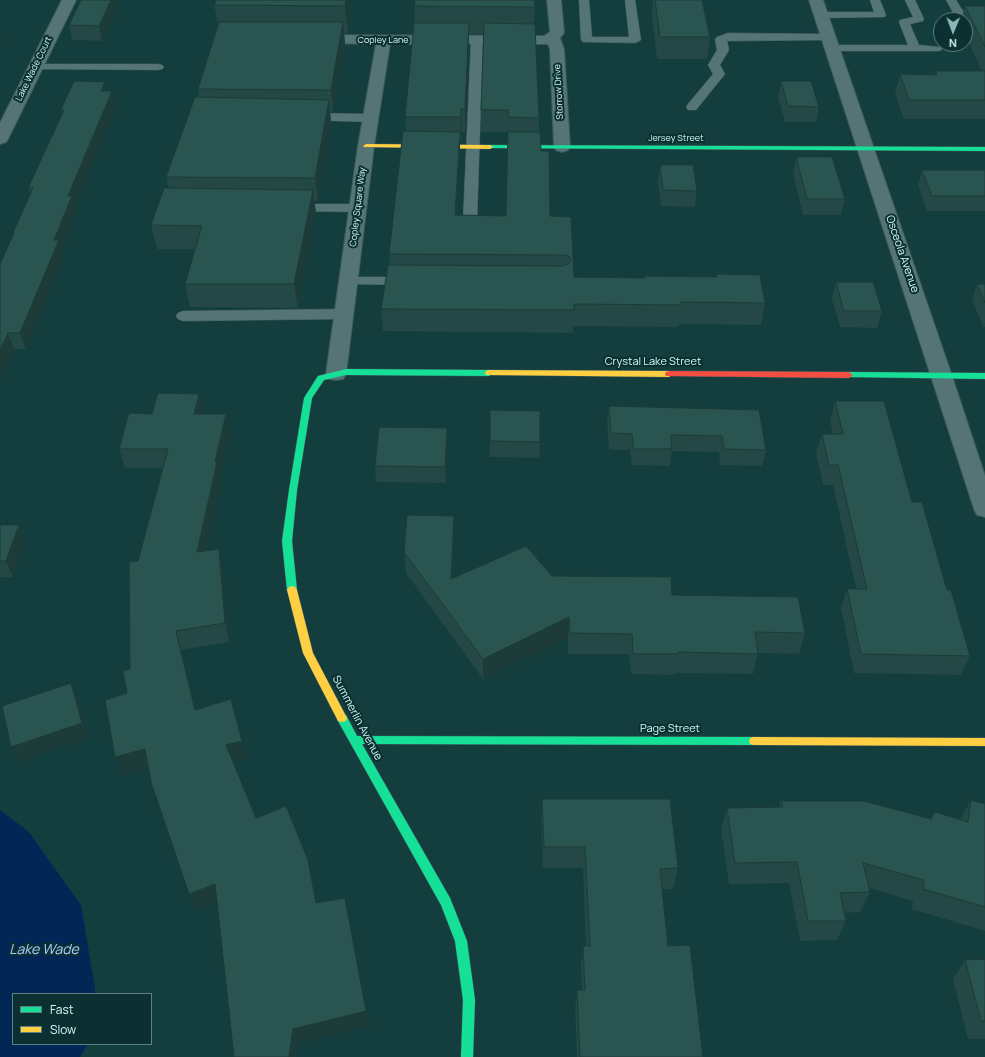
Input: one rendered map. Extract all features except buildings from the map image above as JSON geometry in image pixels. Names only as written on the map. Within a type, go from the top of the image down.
[{"type":"street","name":"Lake Wade Court","points":[[0,139],[69,0]]},
{"type":"street","points":[[554,0],[557,33],[554,37]]},
{"type":"street","name":"Osceola Avenue","points":[[816,0],[985,509]]},
{"type":"street","name":"Copley Lane","points":[[298,39],[547,40],[554,37]]},
{"type":"street","name":"Storrow Drive","points":[[554,37],[557,48],[562,147]]},
{"type":"street","name":"Copley Square Way","points":[[329,376],[344,314],[366,146],[384,40]]},
{"type":"street","name":"Jersey Street","points":[[366,146],[985,149]]},
{"type":"street","name":"Crystal Lake Street","points":[[329,376],[346,372],[985,376]]},
{"type":"street","name":"Summerlin Avenue","points":[[329,376],[308,398],[292,490],[287,541],[292,593],[308,653],[354,740],[446,902],[460,941],[469,1000],[467,1057]]},
{"type":"street","name":"Page Street","points":[[354,740],[985,742]]},
{"type":"lane","points":[[584,0],[587,40],[635,40],[630,3]]},
{"type":"lane","points":[[822,15],[881,15],[875,0]]},
{"type":"lane","points":[[910,0],[918,18],[904,22],[915,49]]},
{"type":"lane","points":[[951,0],[959,14],[985,14]]},
{"type":"lane","points":[[692,107],[719,74],[714,65],[723,50],[721,39],[728,36],[933,49]]},
{"type":"lane","points":[[470,221],[477,40]]},
{"type":"lane","points":[[35,67],[158,67]]},
{"type":"lane","points":[[292,117],[371,118]]},
{"type":"lane","points":[[280,208],[358,208]]},
{"type":"lane","points":[[349,281],[420,281]]},
{"type":"lane","points":[[183,316],[344,314]]},
{"type":"water","name":"Lake Wade","points":[[0,810],[29,832],[81,905],[95,993],[12,993],[12,1045],[87,1045],[80,1057],[0,1057]]},
{"type":"traffic: fast","points":[[490,147],[985,149]]},
{"type":"traffic: fast","points":[[292,590],[287,541],[293,490],[308,398],[321,378],[346,372],[489,373]]},
{"type":"traffic: fast","points":[[849,375],[985,376]]},
{"type":"traffic: fast","points":[[342,718],[446,902],[461,941],[469,1000],[467,1057]]},
{"type":"traffic: fast","points":[[354,740],[754,741]]},
{"type":"traffic: slow","points":[[366,146],[490,147]]},
{"type":"traffic: slow","points":[[489,373],[669,374]]},
{"type":"traffic: slow","points":[[292,590],[308,653],[342,718]]},
{"type":"traffic: slow","points":[[754,741],[985,742]]},
{"type":"traffic: jam","points":[[669,374],[849,375]]}]
